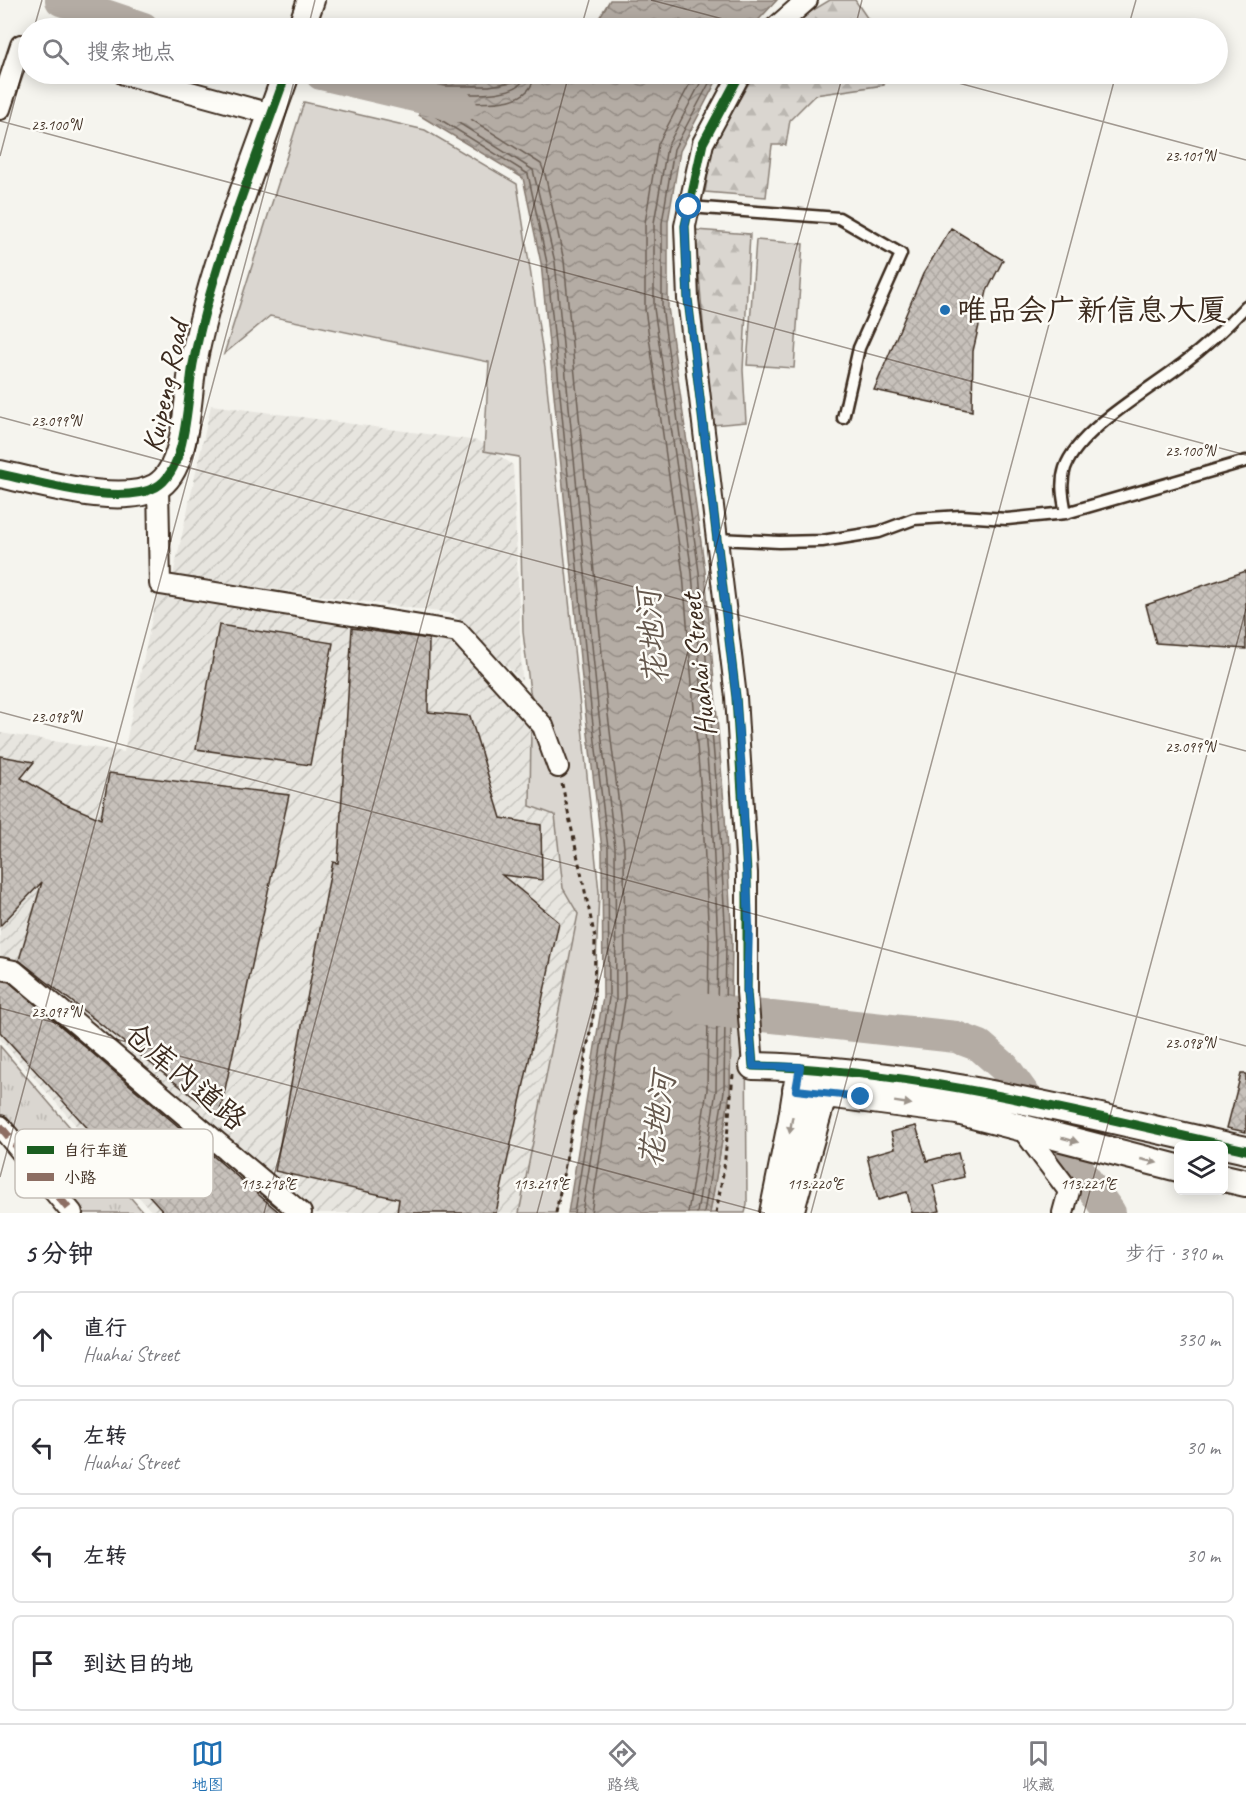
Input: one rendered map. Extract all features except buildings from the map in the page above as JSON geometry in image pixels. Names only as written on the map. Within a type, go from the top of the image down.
[{"type":"street","points":[[305,18],[311,0]]},
{"type":"street","points":[[787,18],[807,0]]},
{"type":"street","points":[[0,110],[18,54]]},
{"type":"street","points":[[165,84],[273,110]]},
{"type":"street","name":"Kuipeng Road","points":[[0,474],[110,494],[135,495],[158,487],[170,475],[180,453],[193,364],[206,313],[282,84]]},
{"type":"street","name":"Huahai Street","points":[[735,84],[703,143],[685,226],[688,299],[736,697],[742,772],[749,925],[743,1066]]},
{"type":"street","points":[[158,487],[160,584],[458,632],[543,726],[558,768]]},
{"type":"street","name":"仓库内道路","points":[[0,968],[14,971],[201,1129]]},
{"type":"street","points":[[743,1066],[798,1079],[827,1082],[933,1083],[1000,1095],[1246,1150]]},
{"type":"street","points":[[772,1213],[798,1079]]},
{"type":"street","points":[[827,1082],[1020,1126],[1119,1155],[1174,1167]]},
{"type":"street","points":[[790,1213],[827,1082]]},
{"type":"street","points":[[0,1126],[15,1144]]},
{"type":"street","points":[[1020,1126],[1069,1191],[1063,1213]]},
{"type":"street","name":"仓库内道路","points":[[213,1139],[301,1213]]},
{"type":"street","points":[[1228,1179],[1246,1183]]},
{"type":"street","points":[[60,1198],[72,1213]]},
{"type":"lane","points":[[689,207],[838,218],[901,254],[859,348],[843,418]]},
{"type":"lane","points":[[1066,513],[1061,494],[1064,477],[1075,449],[1105,421],[1181,366],[1228,326],[1246,306]]},
{"type":"lane","points":[[717,539],[779,542],[822,541],[879,532],[914,519],[961,516],[1007,519],[1066,513],[1246,461]]},
{"type":"path","points":[[556,1213],[594,1011],[595,938],[558,768]]},
{"type":"path","points":[[716,1213],[743,1066]]},
{"type":"shaded area","points":[[211,405],[478,441],[513,465],[522,681],[453,614],[173,575]]},
{"type":"shaded area","points":[[157,594],[458,632],[531,730],[530,806],[555,815],[563,888],[578,914],[519,1213],[153,1213],[140,1198],[213,1198],[213,1129],[79,1129],[0,1039],[0,733],[124,752]]},
{"type":"green space","points":[[830,0],[855,0],[867,18],[802,18]]},
{"type":"green space","points":[[748,84],[884,84],[815,95],[790,120],[786,145],[772,145],[766,197],[705,192],[713,145]]},
{"type":"green space","points":[[304,102],[425,130],[517,184],[545,367],[599,892],[594,1011],[556,1213],[519,1213],[578,914],[563,888],[555,815],[530,806],[531,730],[557,765],[530,692],[523,632],[519,457],[484,451],[489,362],[270,316],[224,354]]},
{"type":"green space","points":[[695,230],[750,234],[743,370],[746,422],[712,425]]},
{"type":"green space","points":[[756,240],[803,244],[794,368],[747,365]]},
{"type":"green space","points":[[746,1018],[747,1205],[745,1213],[710,1213],[730,1092],[731,1021]]},
{"type":"green space","points":[[0,1046],[72,1129],[15,1129],[15,1133],[0,1116]]},
{"type":"green space","points":[[72,1198],[131,1198],[144,1213],[81,1213]]},
{"type":"water","points":[[610,0],[777,0],[760,18],[599,18]]},
{"type":"water","name":"花地河","points":[[418,84],[715,84],[680,151],[668,222],[668,307],[705,571],[725,816],[732,941],[730,1092],[710,1213],[568,1213],[603,997],[602,849],[585,709],[541,263],[523,178],[419,115]]},
{"type":"waterway","points":[[61,0],[114,18]]},
{"type":"waterway","points":[[363,84],[461,107]]},
{"type":"waterway","points":[[689,1008],[956,1037],[980,1046],[1004,1067],[1110,1213]]},
{"type":"marked path","points":[[0,1126],[15,1144]]},
{"type":"marked path","points":[[60,1198],[72,1213]]},
{"type":"cycle path","points":[[0,474],[80,491],[122,495],[141,493],[156,487],[167,478],[180,449],[193,364],[211,291],[234,217],[282,84]]},
{"type":"cycle path","points":[[735,84],[703,143],[685,226],[688,299],[736,697],[747,873],[747,992],[753,1066],[816,1069],[940,1085],[1063,1109],[1246,1150]]},
{"type":"place","name":"唯品会广新信息大厦","points":[[945,310]]},
{"type":"route","points":[[689,207],[685,226],[688,299],[736,697],[742,772],[749,925],[747,992],[753,1066],[800,1067],[796,1090],[861,1097]]}]
